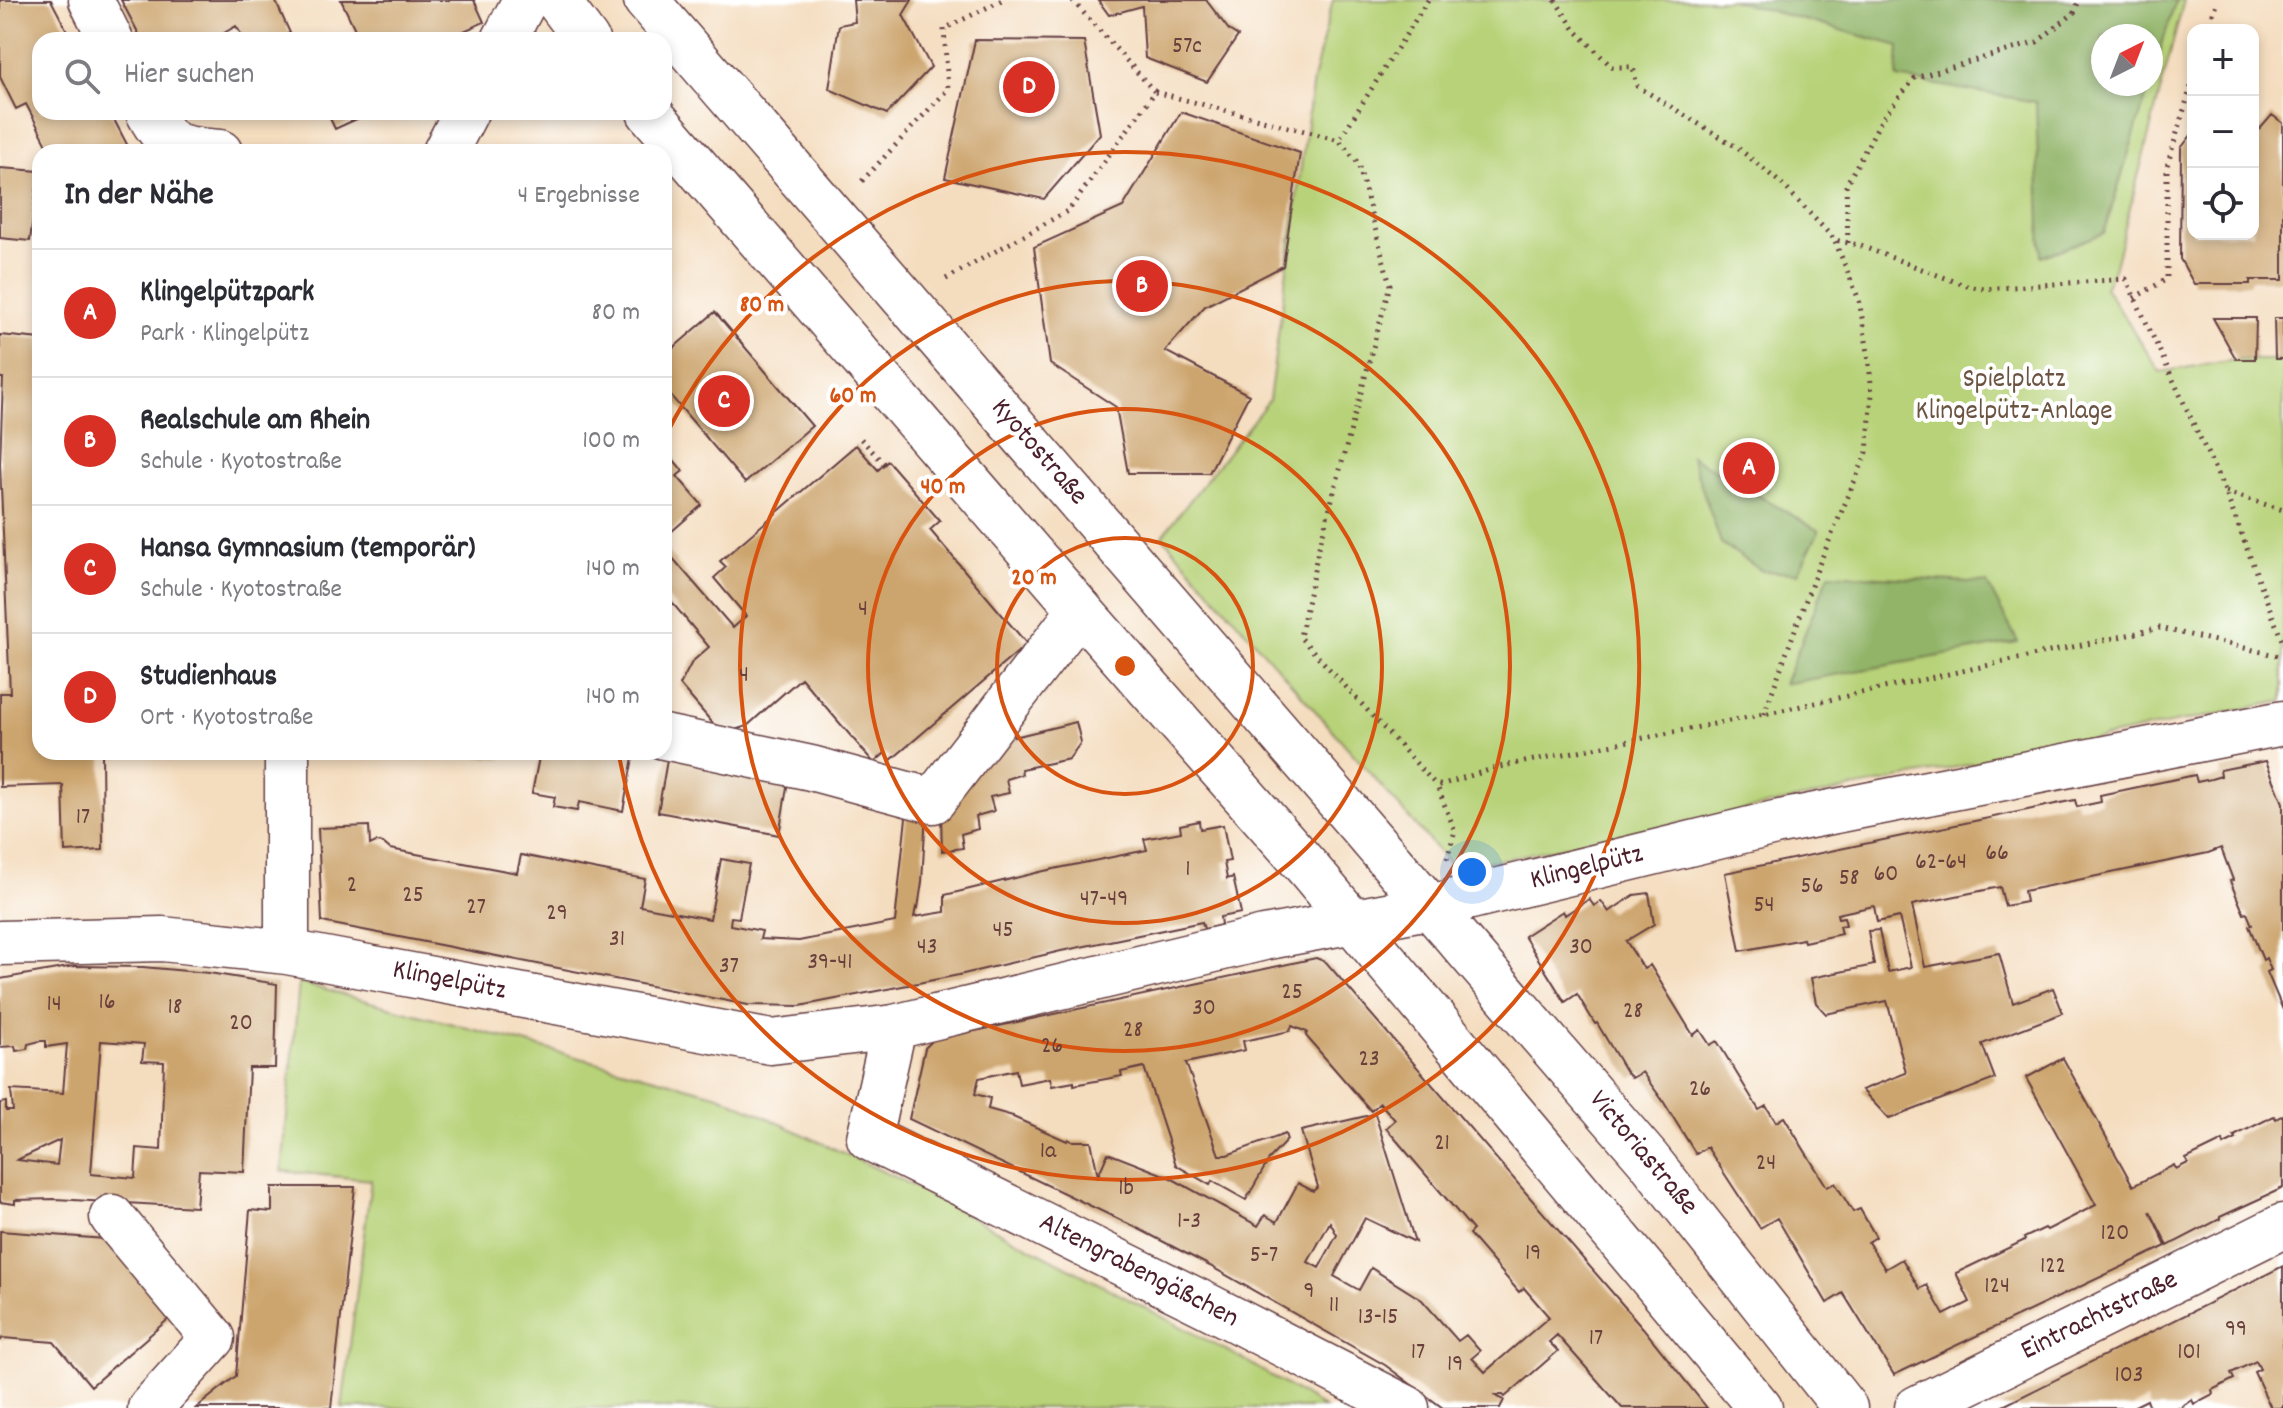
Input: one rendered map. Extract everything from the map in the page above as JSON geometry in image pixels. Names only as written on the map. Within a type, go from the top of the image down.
[{"type":"street","points":[[91,0],[107,32]]},
{"type":"street","points":[[508,32],[525,0]]},
{"type":"street","points":[[557,0],[581,32]]},
{"type":"street","name":"Kyotostraße","points":[[646,0],[1431,907]]},
{"type":"street","points":[[153,120],[168,140],[175,144]]},
{"type":"street","points":[[449,144],[462,120]]},
{"type":"street","points":[[656,120],[1307,867],[1760,1408]]},
{"type":"street","points":[[672,739],[811,768],[933,801],[1080,610]]},
{"type":"street","name":"Klingelpütz","points":[[0,943],[162,939],[287,952],[771,1042],[894,1027],[1264,938],[1431,907],[1775,823],[2283,723]]},
{"type":"street","points":[[287,760],[287,952]]},
{"type":"street","name":"Victoriastraße","points":[[1431,907],[1648,1159],[1845,1408]]},
{"type":"street","name":"Altengrabengäßchen","points":[[894,1027],[869,1138],[1407,1408]]},
{"type":"street","points":[[112,1217],[213,1338],[150,1408]]},
{"type":"street","name":"Eintrachtstraße","points":[[1917,1408],[2283,1226]]},
{"type":"path","points":[[831,214],[948,89],[944,29],[1002,0]]},
{"type":"path","points":[[1072,0],[1155,92],[1339,140],[1358,163],[1390,285],[1318,551],[1300,637],[1437,786],[1455,831],[1431,907]]},
{"type":"path","points":[[1339,140],[1428,0]]},
{"type":"path","points":[[1555,0],[1575,30],[1612,67],[1633,67],[1637,86],[1738,148],[1783,185],[1835,240],[1859,300],[1872,394],[1867,452],[1818,567],[1764,714]]},
{"type":"path","points":[[1848,243],[1846,185],[1883,117],[1915,78],[2037,42],[2074,13],[2079,0]]},
{"type":"path","points":[[2210,24],[2217,0]]},
{"type":"path","points":[[907,302],[1069,210],[1155,92]]},
{"type":"path","points":[[2134,298],[2167,279],[2167,166],[2188,96]]},
{"type":"path","points":[[1835,240],[1967,286],[1984,289],[2126,279],[2225,491],[2283,643]]},
{"type":"path","points":[[861,439],[884,464]]},
{"type":"path","points":[[2225,491],[2283,510]]},
{"type":"path","points":[[1437,786],[1499,767],[1764,714],[2160,628],[2283,657]]},
{"type":"green space","name":"Spielplatz Klingelpütz-Anlage","points":[[1333,0],[2184,0],[2163,81],[2163,24],[2091,24],[2091,96],[2159,96],[2114,269],[2105,287],[2160,372],[2235,360],[2283,360],[2283,701],[1454,869],[1162,536],[1269,400],[1313,80]]},
{"type":"green space","points":[[1731,0],[2176,0],[2163,42],[2163,24],[2091,24],[2091,96],[2146,96],[2104,233],[2041,257],[2036,102],[1897,78],[1899,46]]},
{"type":"green space","points":[[1691,456],[1819,531],[1798,573],[1762,571],[1721,543]]},
{"type":"green space","points":[[1829,574],[1987,583],[2018,642],[1784,684]]},
{"type":"green space","points":[[299,983],[719,1095],[899,1179],[1243,1359],[1324,1408],[342,1408],[371,1180],[282,1171]]},
{"type":"building","points":[[0,0],[51,0],[68,32],[32,32],[32,116],[26,104],[16,109],[0,77]]},
{"type":"building","points":[[121,0],[275,0],[290,32],[240,32],[236,26],[226,32],[138,32]]},
{"type":"building","points":[[341,0],[474,0],[484,22],[462,32],[356,32]]},
{"type":"building","points":[[853,0],[912,0],[903,15],[931,67],[887,114],[829,89],[839,25],[855,22]]},
{"type":"building","points":[[1098,0],[1206,0],[1229,30],[1238,36],[1207,82],[1145,58],[1142,6],[1109,15]]},
{"type":"building","points":[[975,40],[1084,41],[1100,134],[1044,199],[945,178]]},
{"type":"building","points":[[1181,112],[1300,153],[1283,266],[1205,306],[1165,351],[1249,395],[1209,473],[1128,473],[1116,407],[1050,364],[1034,247],[1123,207]]},
{"type":"building","points":[[2272,115],[2283,123],[2283,280],[2250,280],[2250,284],[2194,284],[2180,259],[2181,148],[2187,140],[2187,240],[2259,240],[2259,130]]},
{"type":"building","points":[[34,120],[114,120],[127,144],[47,144]]},
{"type":"building","points":[[331,120],[355,120],[335,129]]},
{"type":"building","points":[[0,168],[32,170],[30,241],[0,238]]},
{"type":"building","points":[[715,312],[812,426],[745,483],[672,397],[672,349]]},
{"type":"building","points":[[2213,318],[2256,318],[2255,359],[2236,359]]},
{"type":"building","points":[[2274,318],[2283,318],[2283,359],[2275,359]]},
{"type":"building","points":[[0,335],[32,338],[32,760],[102,760],[103,850],[65,852],[63,785],[0,787],[0,693],[10,693],[0,464],[3,378],[0,378]]},
{"type":"building","points":[[856,445],[878,470],[888,461],[940,521],[930,530],[1027,644],[891,760],[885,753],[874,763],[801,678],[747,726],[722,734],[680,685],[692,662],[709,647],[672,603],[672,557],[733,628],[746,616],[714,578],[726,567],[720,561]]},
{"type":"building","points":[[672,458],[683,471],[677,476],[702,505],[672,531]]},
{"type":"building","points":[[1076,722],[1081,742],[1069,759],[1021,769],[1022,774],[1006,779],[1009,793],[990,797],[994,811],[976,816],[978,829],[961,834],[963,848],[942,851],[941,815],[1011,724],[1014,737]]},
{"type":"building","points":[[672,755],[788,781],[779,835],[658,812],[667,760],[672,760]]},
{"type":"building","points":[[538,760],[633,760],[623,811],[579,802],[577,811],[553,807],[555,797],[532,793]]},
{"type":"building","points":[[2266,761],[2283,803],[2283,1010],[2267,972],[2271,970],[2266,958],[2263,960],[2247,913],[2244,914],[2230,881],[2233,880],[2221,848],[2024,891],[2026,902],[2005,906],[2000,887],[1912,905],[1925,967],[1999,953],[2013,1003],[2053,988],[2063,1013],[1982,1044],[1995,1079],[1889,1119],[1862,1090],[1906,1073],[1887,1001],[1826,1014],[1816,1003],[1811,978],[1874,965],[1868,931],[1879,930],[1888,972],[1911,967],[1899,917],[1877,922],[1874,906],[1837,914],[1838,918],[1844,917],[1846,925],[1839,926],[1841,934],[1740,951],[1725,873],[2075,800],[2077,807],[2101,802],[2100,795],[2195,775],[2197,782],[2221,776],[2220,770]]},
{"type":"building","points":[[907,808],[926,812],[922,882],[914,917],[945,912],[945,895],[1147,850],[1144,839],[1181,832],[1180,825],[1199,821],[1200,829],[1223,825],[1230,861],[1224,862],[1227,879],[1233,877],[1241,913],[1220,917],[1221,925],[1204,929],[1202,922],[800,1006],[748,1005],[322,922],[318,828],[369,826],[370,845],[383,843],[390,849],[517,873],[521,855],[645,879],[640,906],[710,919],[721,859],[749,864],[739,918],[731,917],[730,925],[762,931],[760,939],[799,941],[895,922]]},
{"type":"building","points":[[1649,893],[1654,924],[1626,941],[1644,969],[1650,965],[1693,1035],[1700,1030],[1710,1045],[1717,1041],[1759,1110],[1766,1106],[1776,1122],[1784,1117],[1827,1187],[1835,1183],[1853,1212],[1860,1209],[1876,1237],[1868,1242],[1885,1269],[1902,1259],[1920,1289],[1927,1285],[1944,1315],[1970,1302],[1956,1273],[2096,1205],[2026,1078],[2063,1058],[2133,1186],[2174,1165],[2176,1169],[2188,1163],[2186,1159],[2223,1141],[2224,1145],[2236,1139],[2234,1136],[2274,1116],[2276,1119],[2283,1115],[2283,1188],[2220,1217],[2168,1246],[2150,1211],[2166,1246],[1894,1375],[1843,1293],[1827,1303],[1777,1218],[1760,1228],[1707,1147],[1696,1154],[1642,1072],[1632,1078],[1626,1072],[1577,994],[1565,1002],[1524,936],[1563,911],[1565,915],[1589,899],[1594,906],[1601,901],[1609,912],[1634,895]]},
{"type":"building","points":[[1316,958],[1326,962],[1643,1328],[1707,1408],[1622,1408],[1557,1335],[1549,1342],[1558,1351],[1505,1397],[1494,1395],[1504,1400],[1500,1408],[1443,1408],[1385,1365],[1210,1266],[909,1119],[925,1048],[933,1040]],"holes":[[[1292,1026],[1307,1032],[1306,1036],[1371,1111],[1380,1103],[1395,1120],[1386,1128],[1473,1230],[1469,1234],[1519,1292],[1524,1288],[1549,1317],[1485,1372],[1472,1358],[1480,1351],[1466,1335],[1458,1341],[1422,1300],[1371,1268],[1359,1290],[1334,1276],[1365,1218],[1415,1242],[1375,1114],[1301,1131],[1318,1187],[1313,1191],[1298,1183],[1277,1222],[1265,1215],[1258,1226],[1169,1177],[1108,1153],[1098,1176],[1091,1141],[1067,1141],[1013,1116],[988,1109],[990,1098],[975,1094],[979,1078],[1016,1070],[1019,1084],[1050,1078],[1052,1086],[1122,1076],[1121,1072],[1144,1067],[1176,1165],[1210,1185],[1212,1181],[1246,1200],[1270,1158],[1287,1140],[1285,1134],[1227,1155],[1219,1155],[1186,1063],[1245,1050],[1243,1041],[1290,1031]],[[1330,1222],[1337,1235],[1319,1268],[1308,1262]]]},
{"type":"building","points":[[74,966],[143,967],[277,984],[275,1068],[249,1068],[244,1172],[199,1170],[196,1207],[55,1199],[15,1200],[15,1204],[0,1202],[0,1103],[6,1102],[6,1111],[13,1111],[11,1090],[63,1093],[67,1044],[46,1047],[46,1041],[40,1041],[16,1051],[15,1046],[0,1047],[0,979]],"holes":[[[101,1041],[144,1044],[142,1061],[164,1062],[161,1150],[137,1148],[135,1178],[91,1174]],[[60,1140],[57,1165],[17,1160]]]},
{"type":"building","points":[[272,1187],[355,1187],[331,1408],[196,1408],[236,1376],[250,1210],[272,1212]]},
{"type":"building","points":[[0,1231],[105,1239],[172,1316],[91,1386],[54,1342],[3,1338],[0,1341]]},
{"type":"building","points":[[2283,1266],[2283,1408],[2271,1408],[2254,1372],[2260,1369],[2256,1361],[2231,1373],[2234,1379],[2212,1390],[2213,1394],[2194,1404],[2192,1400],[2183,1408],[2150,1408],[2147,1400],[2131,1408],[1999,1408]]},
{"type":"place","name":"Studienhaus","points":[[1029,87]]},
{"type":"place","name":"Realschule am Rhein","points":[[1142,286]]},
{"type":"place","name":"Hansa Gymnasium (temporär)","points":[[724,401]]},
{"type":"place","name":"Klingelpützpark","points":[[1749,468]]}]
